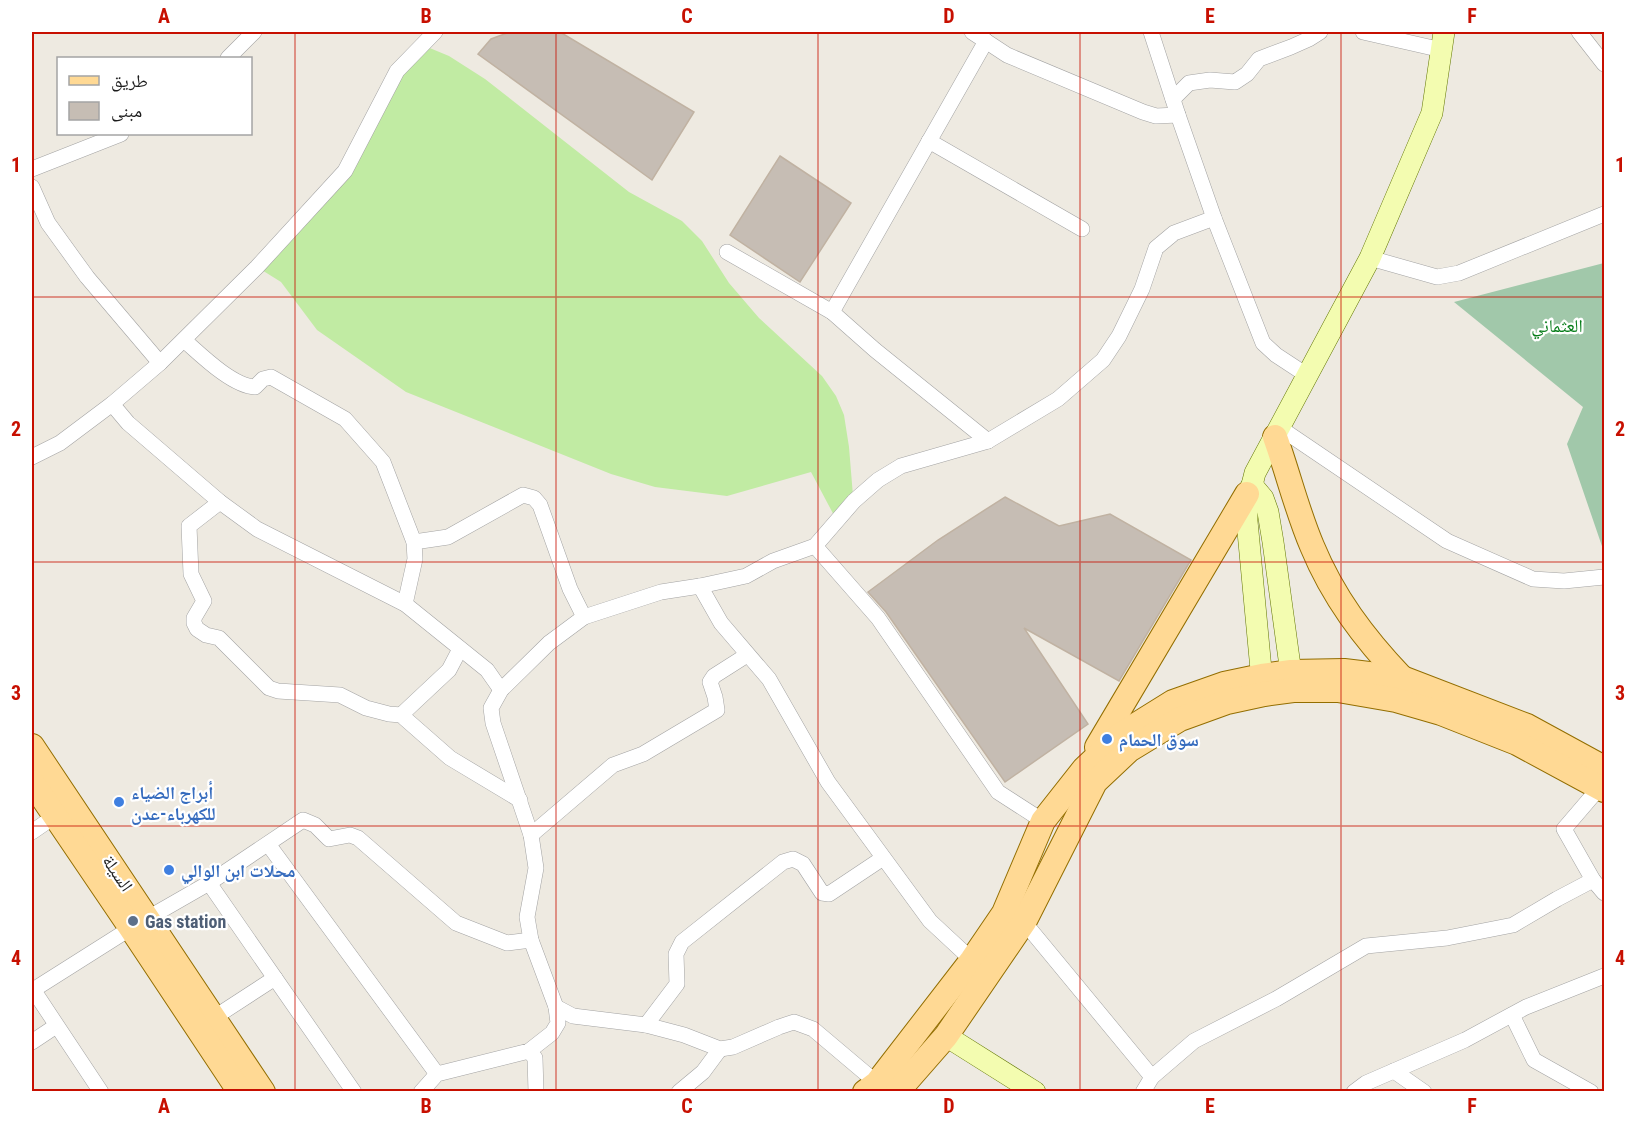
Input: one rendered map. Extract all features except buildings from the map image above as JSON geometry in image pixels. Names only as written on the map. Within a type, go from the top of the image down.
[{"type":"main road","points":[[880,1089],[1004,913],[1043,821],[1084,769],[1249,489],[1255,473],[1370,258],[1431,112],[1443,41]]},
{"type":"main road","points":[[1278,433],[1311,545],[1328,582],[1356,625],[1402,678]]},
{"type":"main road","points":[[1249,489],[1257,489],[1268,512],[1292,681]]},
{"type":"main road","points":[[1249,489],[1247,521],[1263,685]]},
{"type":"main road","points":[[1084,769],[1120,735],[1173,702],[1224,684],[1263,685],[1344,671],[1402,678],[1527,726],[1603,782]]},
{"type":"main road","points":[[1292,681],[1396,700],[1441,713],[1516,742],[1603,782]]},
{"type":"main road","points":[[880,1089],[946,1036],[1024,922],[1095,782],[1129,750],[1180,719],[1227,702],[1263,685]]},
{"type":"main road","name":"السيلة","points":[[32,746],[240,1092]]},
{"type":"main road","name":"السيلة","points":[[32,782],[55,816],[215,1017],[264,1092]]},
{"type":"main road","points":[[946,1036],[1035,1092]]},
{"type":"street","points":[[229,57],[254,32]]},
{"type":"street","points":[[32,457],[60,444],[112,404],[160,363],[257,267],[345,171],[397,71],[435,32]]},
{"type":"street","points":[[972,32],[1007,55],[1143,112],[1156,116],[1178,115]]},
{"type":"street","points":[[1151,32],[1214,218],[1263,343],[1276,356],[1308,376]]},
{"type":"street","points":[[1173,99],[1189,83],[1210,80],[1235,82],[1248,74],[1259,59],[1291,47],[1320,32]]},
{"type":"street","points":[[1363,32],[1443,41]]},
{"type":"street","points":[[1579,32],[1605,64]]},
{"type":"street","points":[[832,312],[986,41]]},
{"type":"street","points":[[32,169],[118,135]]},
{"type":"street","points":[[929,141],[1082,229]]},
{"type":"street","points":[[32,187],[48,223],[87,277],[160,363]]},
{"type":"street","points":[[1370,258],[1437,277],[1459,273],[1605,214]]},
{"type":"street","points":[[421,1092],[437,1074],[529,1051],[552,1034],[558,1023],[556,1006],[531,940],[527,917],[536,868],[531,835],[493,723],[491,708],[501,690],[549,643],[584,617],[661,592],[746,576],[773,561],[815,546],[854,501],[901,466],[988,441],[1058,399],[1103,360],[1119,336],[1142,289],[1156,248],[1174,233],[1214,218]]},
{"type":"street","points":[[726,252],[832,312],[875,350],[988,441]]},
{"type":"street","points":[[184,340],[217,370],[248,387],[255,387],[263,379],[271,377],[345,419],[383,462],[414,542],[414,559],[405,604]]},
{"type":"street","points":[[112,404],[128,423],[220,502],[257,529],[405,604],[488,670],[501,690]]},
{"type":"street","points":[[1278,433],[1447,541],[1533,579],[1564,581],[1605,578]]},
{"type":"street","points":[[414,542],[448,537],[523,495],[534,498],[540,505],[570,589],[584,617]]},
{"type":"street","points":[[220,502],[189,526],[191,574],[204,601],[194,618],[197,629],[206,635],[219,638],[269,688],[279,691],[340,695],[366,708],[401,715],[450,758],[520,800]]},
{"type":"street","points":[[815,546],[878,618],[998,792],[1043,821]]},
{"type":"street","points":[[700,586],[721,623],[769,679],[828,782],[883,858],[930,921],[972,960]]},
{"type":"street","points":[[401,715],[448,670],[460,649]]},
{"type":"street","points":[[531,835],[613,765],[643,754],[717,710],[710,682],[714,676],[747,655]]},
{"type":"street","points":[[1603,782],[1564,829],[1593,880],[1605,893]]},
{"type":"street","points":[[32,832],[55,816]]},
{"type":"street","points":[[101,1092],[32,989],[209,883],[303,820],[315,825],[329,839],[350,835],[358,838],[456,923],[507,944],[531,940]]},
{"type":"street","points":[[268,844],[437,1074]]},
{"type":"street","points":[[646,1025],[677,984],[676,954],[682,942],[783,862],[793,859],[802,864],[822,894],[829,894],[883,858]]},
{"type":"street","points":[[1143,1092],[1152,1077],[1194,1041],[1276,999],[1366,946],[1447,938],[1513,925],[1557,898],[1593,880]]},
{"type":"street","points":[[209,883],[354,1092]]},
{"type":"street","points":[[1024,922],[1152,1077]]},
{"type":"street","points":[[1354,1092],[1366,1083],[1465,1040],[1526,1007],[1605,976]]},
{"type":"street","points":[[215,1017],[275,978]]},
{"type":"street","points":[[556,1006],[573,1016],[646,1025],[684,1035],[720,1049],[733,1047],[795,1022],[813,1029],[880,1089]]},
{"type":"street","points":[[1512,1015],[1534,1060],[1591,1092]]},
{"type":"street","points":[[32,1042],[56,1026]]},
{"type":"street","points":[[679,1092],[703,1072],[720,1049]]},
{"type":"street","points":[[529,1051],[536,1058],[536,1092]]},
{"type":"street","points":[[1394,1071],[1424,1092]]},
{"type":"green space","points":[[420,44],[449,56],[485,79],[629,192],[682,221],[702,241],[729,283],[759,318],[822,376],[836,396],[844,415],[849,447],[853,496],[837,521],[811,472],[727,496],[655,487],[611,474],[406,392],[317,330],[281,282],[257,267],[345,171]]},
{"type":"green space","name":"العثماني","points":[[1604,263],[1604,552],[1567,444],[1583,407],[1454,302]]},
{"type":"place","name":"سوق الحمام","points":[[1107,739]]},
{"type":"place","name":"أبراج الضياء للكهرباء-عدن","points":[[119,802]]},
{"type":"place","name":"محلات ابن الوالي","points":[[169,870]]},
{"type":"place","name":"Gas station","points":[[133,921]]}]
